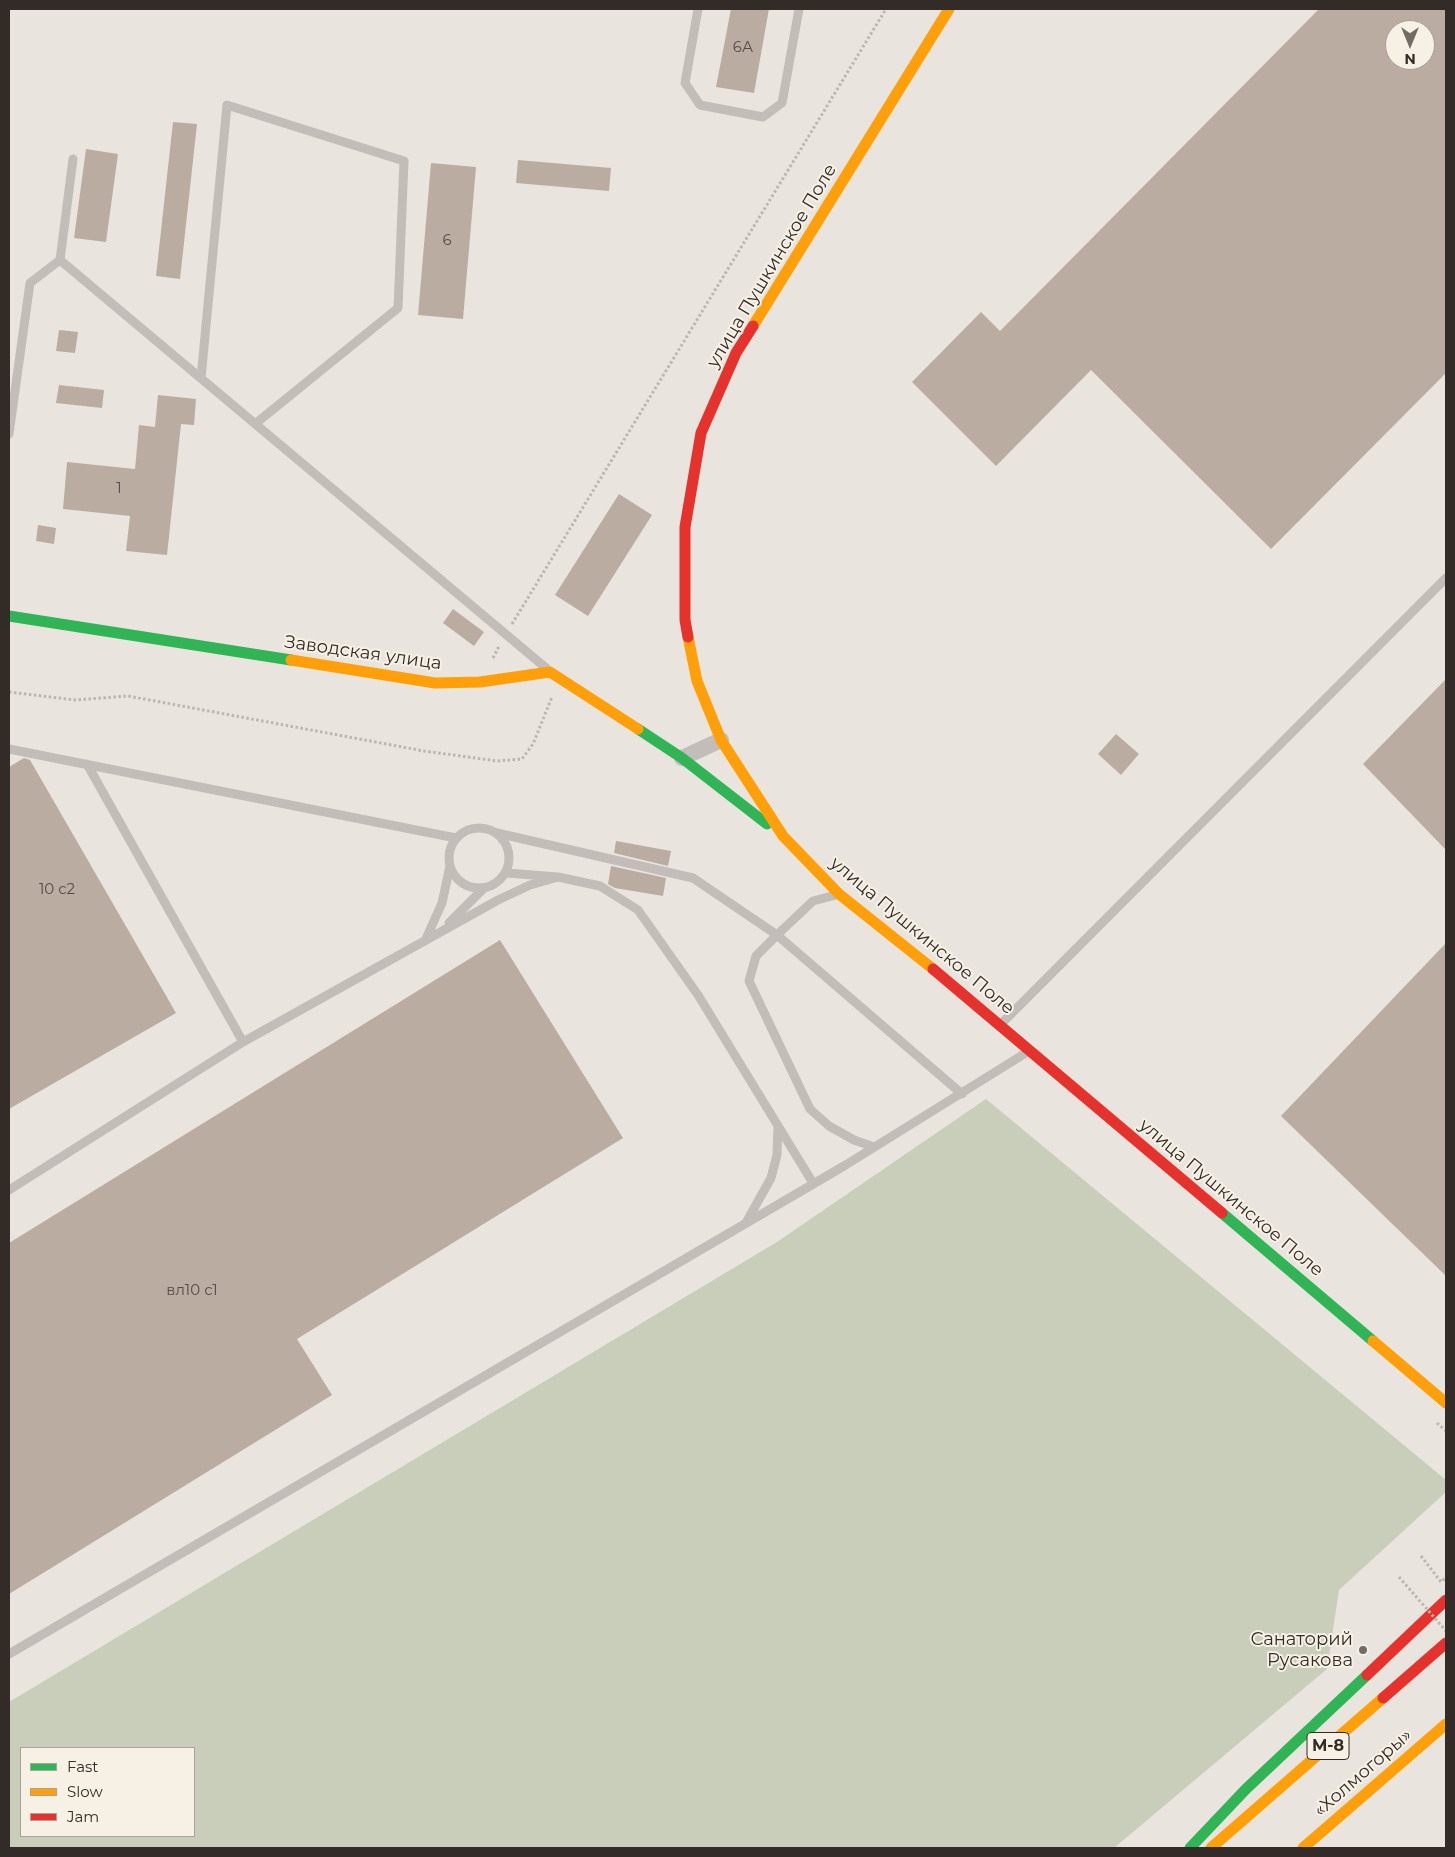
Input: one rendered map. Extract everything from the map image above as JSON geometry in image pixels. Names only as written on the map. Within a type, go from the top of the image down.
[{"type":"main road","name":"улица Пушкинское Поле","points":[[950,9],[736,354],[700,433],[685,527],[685,620],[697,681],[721,740],[783,836],[839,894],[1030,1050],[1446,1403]]},
{"type":"main road","name":"Заводская улица","points":[[9,616],[435,683],[480,682],[555,675]]},
{"type":"main road","points":[[555,675],[682,758],[783,836]]},
{"type":"main road","points":[[1190,1848],[1246,1789],[1446,1600]]},
{"type":"main road","name":"М-8","points":[[1211,1848],[1446,1643]]},
{"type":"main road","name":"«Холмогоры»","points":[[1303,1848],[1446,1724]]},
{"type":"street","points":[[682,758],[721,740]]},
{"type":"lane","points":[[698,9],[684,83],[700,105],[763,117],[782,103],[799,9]]},
{"type":"lane","points":[[201,378],[228,105],[404,161],[398,308],[256,424]]},
{"type":"lane","points":[[9,434],[30,283],[60,260],[73,159]]},
{"type":"lane","points":[[60,260],[555,675]]},
{"type":"lane","points":[[1000,1025],[1446,578]]},
{"type":"lane","points":[[9,749],[456,838]]},
{"type":"lane","points":[[87,764],[243,1042]]},
{"type":"lane","points":[[424,941],[442,903],[450,866],[450,851],[456,838],[468,830],[483,828],[497,833],[693,878],[794,948],[962,1094]]},
{"type":"lane","points":[[424,941],[458,915],[483,889],[497,884],[507,873],[510,858],[507,844],[497,833]]},
{"type":"lane","points":[[450,866],[456,879],[469,887],[483,889]]},
{"type":"lane","points":[[507,873],[558,877],[600,886],[638,910],[698,995],[814,1183]]},
{"type":"lane","points":[[9,1190],[243,1042],[498,900],[530,885],[558,877]]},
{"type":"lane","points":[[839,894],[813,901],[777,935],[756,956],[749,982],[810,1109],[829,1126],[854,1140],[874,1147]]},
{"type":"lane","points":[[9,1654],[814,1183],[962,1094],[1030,1050]]},
{"type":"lane","points":[[747,1222],[771,1178],[777,1156],[778,1126]]},
{"type":"path","points":[[480,682],[506,634],[886,9]]},
{"type":"path","points":[[9,692],[75,700],[128,696],[424,751],[497,761],[522,759],[532,744],[555,675]]},
{"type":"path","points":[[1421,1556],[1441,1582],[1446,1577]]},
{"type":"path","points":[[1399,1577],[1446,1632]]},
{"type":"green space","points":[[986,1099],[1446,1480],[1446,1492],[1339,1590],[1327,1669],[1114,1848],[9,1848],[9,1702],[777,1242]]},
{"type":"building","points":[[731,9],[769,9],[754,93],[716,87]]},
{"type":"building","points":[[1319,9],[1446,9],[1446,373],[1271,549],[1091,370],[996,466],[912,382],[981,312],[1000,331]]},
{"type":"building","points":[[173,122],[197,124],[180,279],[156,276]]},
{"type":"building","points":[[86,149],[118,154],[106,242],[74,238]]},
{"type":"building","points":[[518,160],[611,168],[609,191],[516,183]]},
{"type":"building","points":[[431,163],[476,167],[463,319],[418,315]]},
{"type":"building","points":[[59,330],[78,332],[75,353],[56,351]]},
{"type":"building","points":[[59,385],[104,390],[102,408],[56,403]]},
{"type":"building","points":[[158,395],[196,399],[194,425],[181,424],[167,555],[126,551],[130,516],[63,509],[67,462],[135,469],[139,425],[155,427]]},
{"type":"building","points":[[619,494],[652,515],[588,616],[555,595]]},
{"type":"building","points":[[38,525],[56,528],[54,544],[36,541]]},
{"type":"building","points":[[453,609],[484,632],[474,646],[443,623]]},
{"type":"building","points":[[1446,679],[1446,850],[1363,764]]},
{"type":"building","points":[[1116,734],[1139,754],[1121,775],[1098,754]]},
{"type":"building","points":[[24,758],[30,760],[176,1013],[9,1109],[9,767]]},
{"type":"building","points":[[616,841],[671,851],[668,866],[614,853]]},
{"type":"building","points":[[611,866],[666,878],[663,896],[615,888],[608,884]]},
{"type":"building","points":[[500,940],[623,1138],[297,1339],[332,1395],[9,1594],[9,1243]]},
{"type":"building","points":[[1446,943],[1446,1276],[1281,1116]]},
{"type":"traffic: fast","points":[[9,616],[291,660]]},
{"type":"traffic: fast","points":[[638,729],[682,758],[767,824]]},
{"type":"traffic: fast","points":[[1222,1213],[1373,1341]]},
{"type":"traffic: fast","points":[[1190,1848],[1246,1789],[1367,1675]]},
{"type":"traffic: slow","points":[[753,326],[949,9]]},
{"type":"traffic: slow","points":[[688,637],[697,681],[721,740],[783,836],[839,894],[933,969]]},
{"type":"traffic: slow","points":[[291,660],[435,683],[480,682],[550,672],[638,729]]},
{"type":"traffic: slow","points":[[1373,1341],[1446,1403]]},
{"type":"traffic: slow","points":[[1211,1848],[1383,1698]]},
{"type":"traffic: slow","points":[[1303,1848],[1446,1724]]},
{"type":"traffic: jam","points":[[688,637],[685,620],[685,527],[701,433],[736,353],[753,326]]},
{"type":"traffic: jam","points":[[933,969],[1222,1213]]},
{"type":"traffic: jam","points":[[1367,1675],[1446,1600]]},
{"type":"traffic: jam","points":[[1383,1698],[1446,1643]]},
{"type":"place","name":"Санаторий Русакова","points":[[1363,1650]]}]
